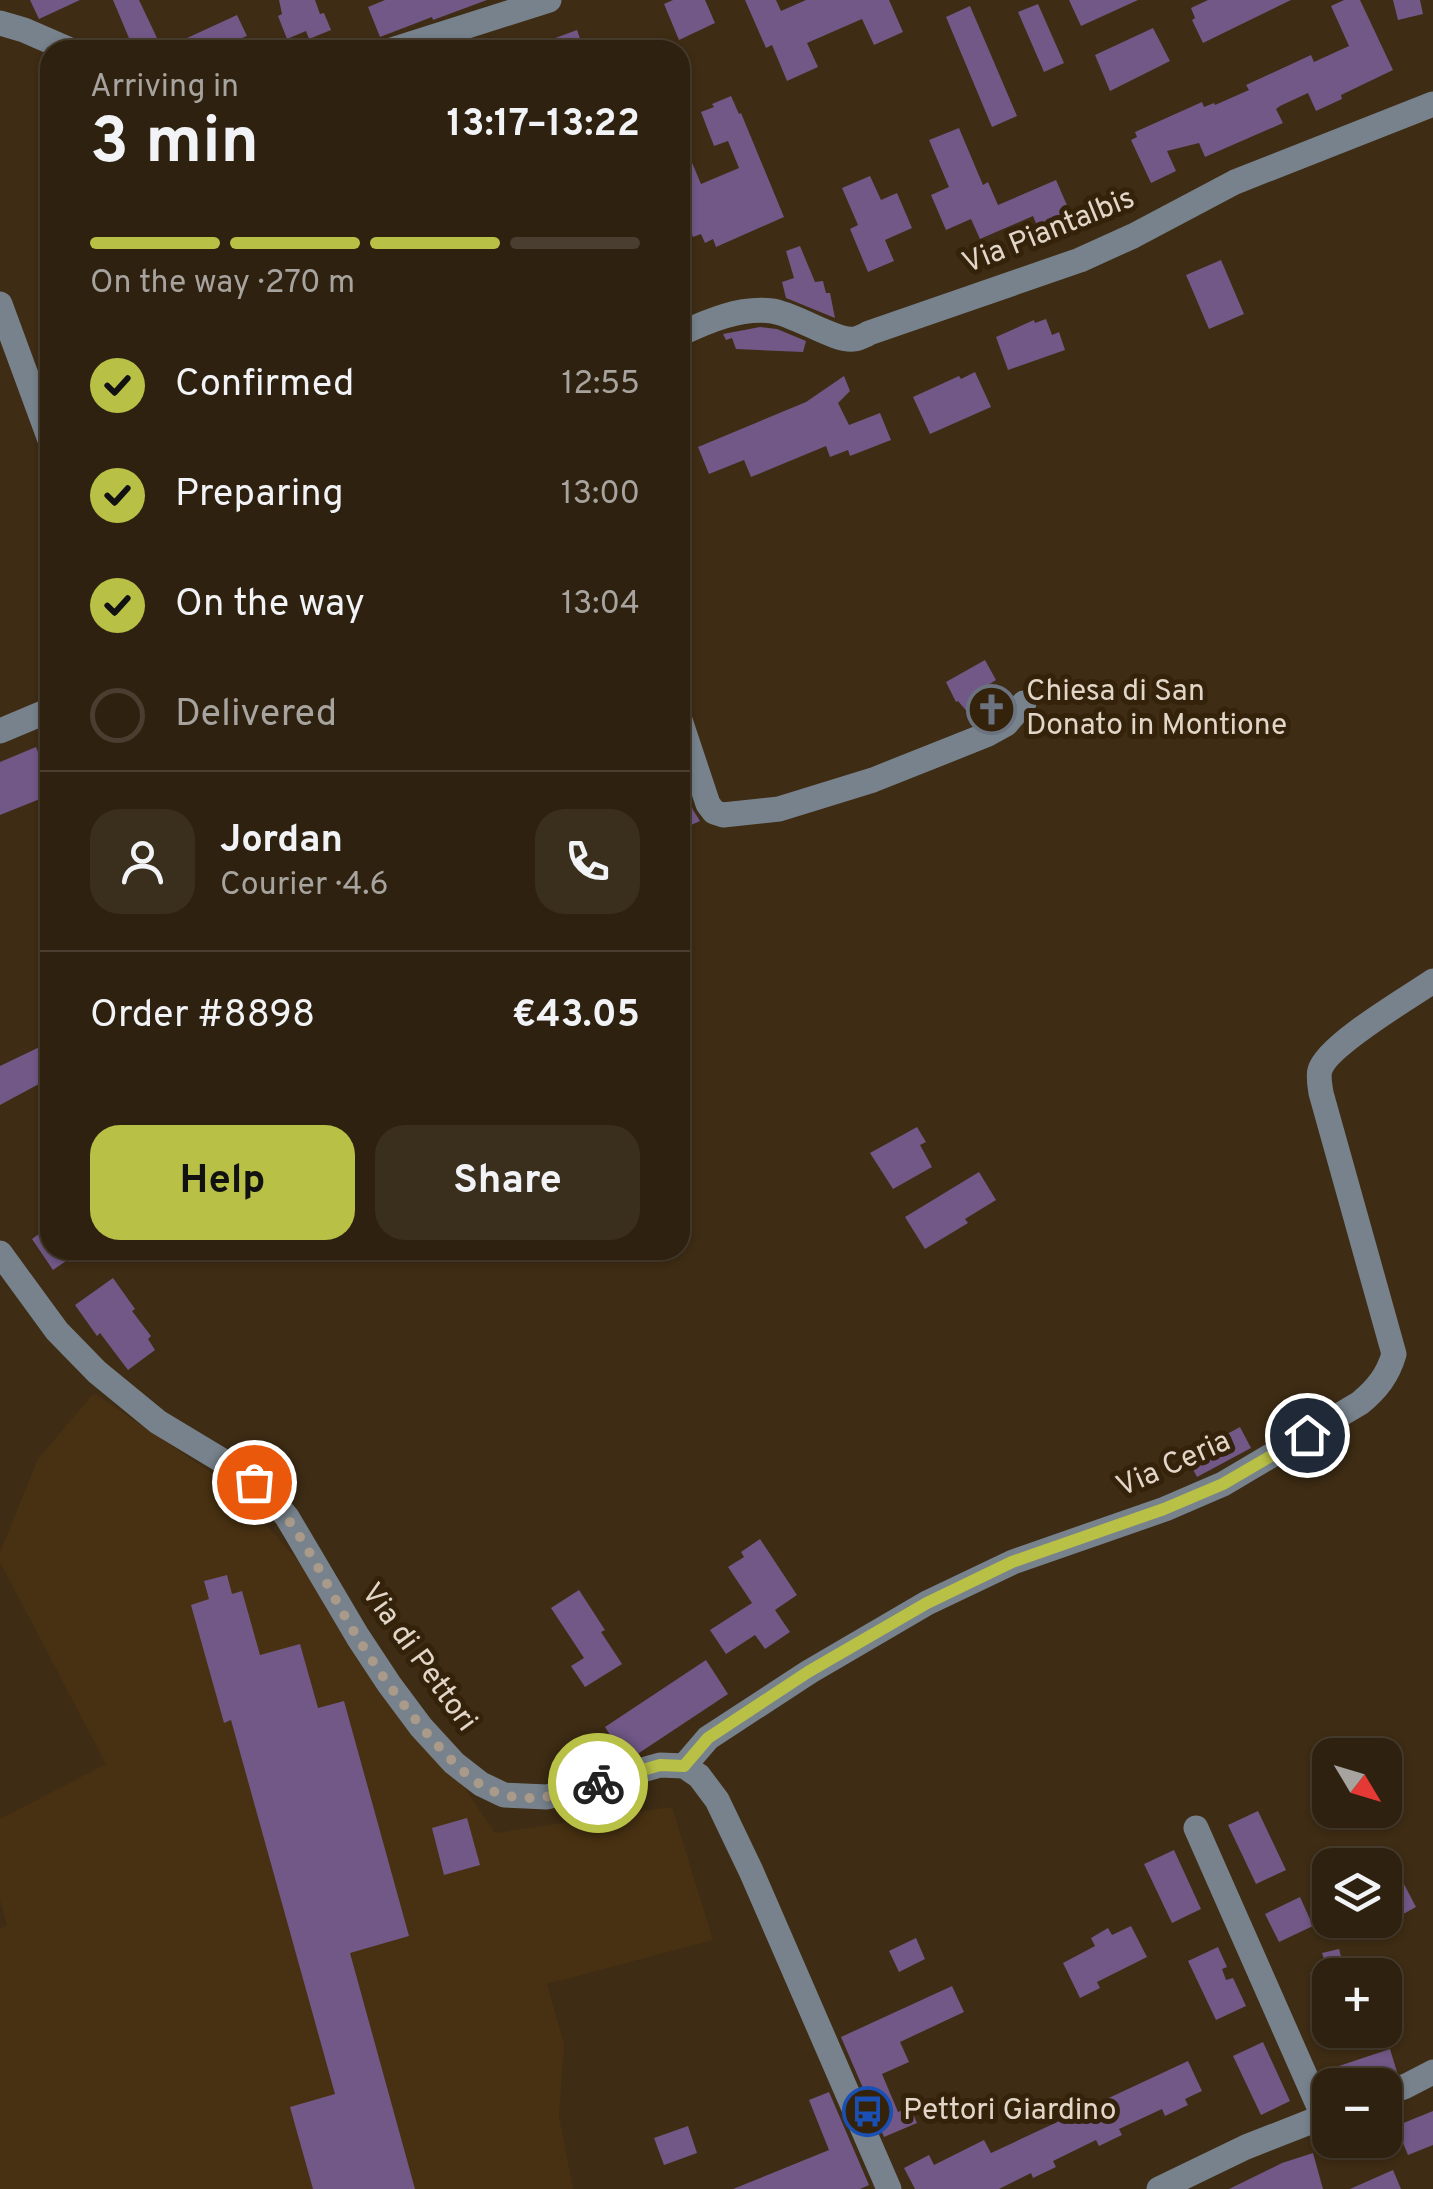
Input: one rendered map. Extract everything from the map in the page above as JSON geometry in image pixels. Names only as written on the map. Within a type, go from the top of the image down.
[{"type":"street","points":[[423,40],[549,0]]},
{"type":"street","points":[[0,22],[47,40]]},
{"type":"street","name":"Via Piantalbis","points":[[690,330],[722,317],[756,310],[793,316],[856,340],[1080,260],[1235,182],[1433,104]]},
{"type":"street","points":[[0,304],[40,413]]},
{"type":"street","points":[[690,750],[714,812],[735,815],[778,809],[890,773],[986,735],[1006,724],[1024,703]]},
{"type":"street","points":[[0,730],[40,714]]},
{"type":"street","name":"Via Ceria","points":[[684,1766],[708,1738],[808,1672],[927,1603],[1012,1562],[1223,1484],[1374,1392],[1390,1369],[1394,1354],[1321,1094],[1319,1072],[1341,1044],[1433,981]]},
{"type":"street","name":"Via di Pettori","points":[[0,1253],[57,1331],[98,1372],[158,1422],[264,1490],[287,1517],[358,1637],[420,1727],[480,1784],[504,1795],[547,1797],[660,1765],[684,1766]]},
{"type":"street","points":[[684,1766],[710,1788],[736,1839],[889,2189]]},
{"type":"street","points":[[1196,1828],[1312,2082]]},
{"type":"street","points":[[1402,2088],[1433,2072]]},
{"type":"street","points":[[1159,2189],[1246,2146],[1312,2121]]},
{"type":"shaded area","points":[[94,1393],[235,1489],[307,1571],[495,1833],[672,1807],[713,1940],[547,1984],[564,2044],[559,2116],[573,2189],[0,2189],[0,1929],[7,1925],[0,1900],[0,1819],[106,1764],[0,1562],[0,1552],[38,1459]]},
{"type":"building","points":[[30,0],[80,0],[39,19]]},
{"type":"building","points":[[113,0],[139,0],[157,38],[130,40]]},
{"type":"building","points":[[279,0],[315,0],[331,30],[309,39],[306,31],[287,39],[278,16],[282,14]]},
{"type":"building","points":[[385,0],[487,0],[380,37],[368,7]]},
{"type":"building","points":[[673,0],[705,0],[715,23],[679,40],[664,4]]},
{"type":"building","points":[[745,0],[776,0],[781,11],[806,0],[889,0],[903,32],[874,45],[862,19],[807,43],[818,67],[787,81],[772,45],[766,48]]},
{"type":"building","points":[[1069,0],[1138,0],[1081,26]]},
{"type":"building","points":[[1208,0],[1291,0],[1203,43],[1191,8]]},
{"type":"building","points":[[1344,0],[1360,0],[1393,70],[1316,111],[1308,93],[1276,109],[1283,123],[1205,157],[1199,143],[1167,151],[1176,171],[1151,183],[1131,140],[1137,137],[1135,132],[1202,102],[1204,107],[1215,105],[1249,90],[1246,85],[1311,55],[1314,62],[1349,46],[1331,6]]},
{"type":"building","points":[[1393,0],[1420,0],[1423,14],[1398,20]]},
{"type":"building","points":[[1038,4],[1064,63],[1044,72],[1018,12]]},
{"type":"building","points":[[970,6],[1017,116],[992,127],[946,17]]},
{"type":"building","points":[[237,15],[247,36],[243,40],[187,38]]},
{"type":"building","points":[[1153,28],[1170,61],[1110,91],[1095,55]]},
{"type":"building","points":[[577,30],[580,40],[550,40]]},
{"type":"building","points":[[731,96],[784,217],[716,247],[713,239],[705,243],[701,234],[693,237],[690,229],[690,158],[701,184],[739,168],[728,141],[714,146],[701,112],[714,107],[712,104]]},
{"type":"building","points":[[959,128],[983,185],[988,182],[998,205],[1056,180],[1073,219],[1040,233],[1033,216],[980,239],[971,219],[946,230],[931,195],[949,187],[929,140]]},
{"type":"building","points":[[870,176],[881,200],[897,193],[912,228],[885,240],[894,261],[868,272],[850,229],[858,225],[842,188]]},
{"type":"building","points":[[800,246],[815,282],[823,281],[826,293],[830,293],[835,318],[786,298],[782,282],[794,278],[786,251]]},
{"type":"building","points":[[1221,260],[1244,314],[1209,329],[1186,275]]},
{"type":"building","points":[[1046,319],[1052,335],[1059,332],[1065,350],[1008,370],[996,337],[1034,320],[1035,323]]},
{"type":"building","points":[[760,327],[777,329],[806,341],[803,352],[736,349],[732,338],[726,340],[723,334]]},
{"type":"building","points":[[975,372],[991,407],[930,434],[913,397]]},
{"type":"building","points":[[844,376],[850,391],[838,403],[849,425],[880,413],[891,440],[850,456],[848,450],[830,457],[826,446],[751,477],[744,460],[709,474],[698,447],[806,402]]},
{"type":"building","points":[[985,660],[996,680],[985,687],[1000,707],[976,722],[956,702],[946,682]]},
{"type":"building","points":[[36,747],[40,757],[40,799],[0,815],[0,762]]},
{"type":"building","points":[[690,801],[693,810],[700,821],[690,826]]},
{"type":"building","points":[[40,1047],[40,1083],[0,1105],[0,1066]]},
{"type":"building","points":[[917,1127],[926,1142],[920,1145],[932,1167],[893,1189],[870,1153]]},
{"type":"building","points":[[979,1172],[996,1200],[965,1219],[968,1223],[925,1249],[905,1217]]},
{"type":"building","points":[[40,1233],[40,1251],[32,1239]]},
{"type":"building","points":[[46,1260],[68,1260],[53,1270]]},
{"type":"building","points":[[113,1278],[151,1336],[148,1339],[155,1350],[128,1370],[75,1305]]},
{"type":"building","points":[[1240,1427],[1251,1448],[1197,1477],[1186,1456]]},
{"type":"building","points":[[760,1539],[797,1595],[775,1610],[790,1632],[765,1649],[755,1635],[726,1654],[710,1630],[752,1603],[728,1567],[744,1557],[741,1552]]},
{"type":"building","points":[[227,1575],[232,1594],[242,1591],[260,1655],[300,1644],[318,1708],[344,1701],[409,1936],[350,1953],[415,2189],[313,2189],[290,2107],[335,2094],[231,1720],[224,1723],[191,1605],[209,1599],[204,1581]]},
{"type":"building","points":[[579,1590],[622,1664],[585,1687],[571,1666],[584,1658],[551,1608]]},
{"type":"building","points":[[706,1660],[728,1694],[636,1755],[625,1758],[605,1727]]},
{"type":"building","points":[[1258,1811],[1286,1870],[1256,1884],[1228,1825]]},
{"type":"building","points":[[467,1818],[480,1865],[444,1875],[432,1828]]},
{"type":"building","points":[[1174,1850],[1201,1909],[1172,1923],[1144,1864]]},
{"type":"building","points":[[1402,1880],[1416,1907],[1402,1915]]},
{"type":"building","points":[[1300,1897],[1312,1926],[1279,1942],[1265,1914]]},
{"type":"building","points":[[1131,1926],[1147,1957],[1097,1982],[1100,1988],[1080,1998],[1063,1963],[1095,1946],[1091,1938],[1108,1928],[1112,1935]]},
{"type":"building","points":[[916,1938],[925,1959],[899,1972],[889,1951]]},
{"type":"building","points":[[1218,1947],[1227,1967],[1222,1969],[1226,1980],[1233,1978],[1246,2006],[1216,2020],[1188,1961]]},
{"type":"building","points":[[1339,1949],[1341,1958],[1324,1958],[1322,1953]]},
{"type":"building","points":[[952,1986],[964,2012],[900,2042],[909,2062],[882,2074],[898,2112],[910,2107],[917,2123],[884,2137],[841,2037]]},
{"type":"building","points":[[1263,2042],[1290,2101],[1261,2115],[1233,2056]]},
{"type":"building","points":[[1390,2049],[1396,2068],[1336,2068]]},
{"type":"building","points":[[1188,2061],[1202,2091],[1185,2099],[1188,2105],[1165,2116],[1162,2109],[1119,2129],[1122,2135],[1099,2146],[1096,2140],[1053,2161],[1056,2167],[1033,2178],[1031,2173],[999,2189],[915,2189],[904,2168],[929,2155],[934,2165],[984,2140],[991,2153]]},
{"type":"building","points":[[829,2092],[869,2185],[860,2189],[733,2189],[829,2150],[809,2100]]},
{"type":"building","points":[[1433,2111],[1433,2145],[1408,2155],[1402,2140],[1402,2124]]},
{"type":"building","points":[[688,2126],[697,2153],[664,2165],[654,2138]]},
{"type":"building","points":[[1312,2153],[1323,2189],[1229,2189]]},
{"type":"building","points":[[1393,2170],[1401,2189],[1350,2189]]},
{"type":"way so far","points":[[254,1482],[287,1517],[389,1684],[420,1727],[454,1763],[488,1789],[514,1797],[547,1797],[598,1783]]},
{"type":"place","name":"Chiesa di San Donato in Montione","points":[[991,709]]},
{"type":"place","name":"Pettori Giardino","points":[[868,2111]]},
{"type":"route","points":[[598,1783],[660,1765],[684,1766],[708,1738],[808,1672],[927,1603],[1012,1562],[1223,1484],[1307,1435]]}]
